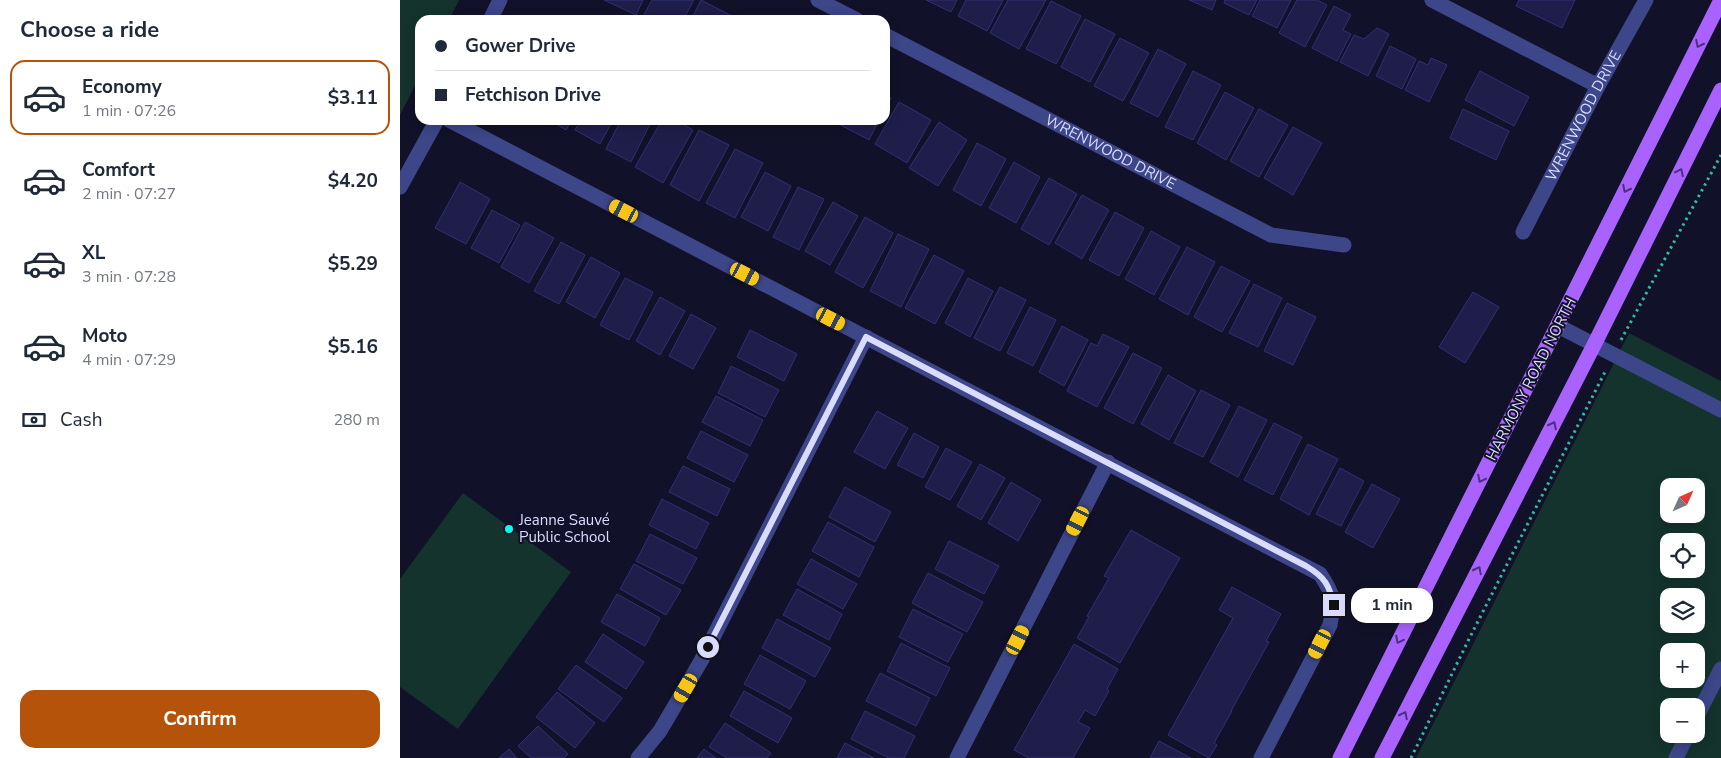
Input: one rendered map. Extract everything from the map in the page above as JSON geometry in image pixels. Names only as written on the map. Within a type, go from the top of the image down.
[{"type":"main road","name":"HARMONY ROAD NORTH","points":[[1340,758],[1721,0]]},
{"type":"main road","points":[[1382,758],[1594,345],[1721,90]]},
{"type":"street","points":[[492,15],[500,0]]},
{"type":"street","points":[[818,0],[846,15]]},
{"type":"street","points":[[1432,0],[1598,86]]},
{"type":"street","name":"WRENWOOD DRIVE","points":[[1523,232],[1598,86],[1646,0]]},
{"type":"street","name":"WRENWOOD DRIVE","points":[[890,38],[1270,235],[1344,245]]},
{"type":"street","points":[[400,187],[434,125]]},
{"type":"street","points":[[459,125],[1320,574],[1330,589],[1334,605],[1330,625],[1262,758]]},
{"type":"street","points":[[1558,326],[1721,410]]},
{"type":"street","points":[[638,758],[660,731],[701,661],[866,337]]},
{"type":"street","points":[[957,758],[1108,462]]},
{"type":"street","points":[[1705,700],[1721,669]]},
{"type":"street","points":[[1676,758],[1684,743]]},
{"type":"path","points":[[1411,758],[1469,639],[1614,354],[1721,155]]},
{"type":"green space","points":[[400,0],[459,0],[452,15],[415,15],[415,86],[400,115]]},
{"type":"green space","points":[[1629,333],[1721,381],[1721,758],[1416,758]]},
{"type":"green space","points":[[463,493],[571,572],[458,729],[400,687],[400,579]]},
{"type":"building","points":[[604,0],[643,0],[636,15]]},
{"type":"building","points":[[652,0],[694,0],[686,15],[644,15]]},
{"type":"building","points":[[701,0],[730,15],[694,15]]},
{"type":"building","points":[[926,0],[957,0],[951,12]]},
{"type":"building","points":[[966,0],[1003,0],[987,31],[958,16]]},
{"type":"building","points":[[1008,0],[1046,0],[1019,49],[990,33]]},
{"type":"building","points":[[1189,0],[1216,0],[1212,10]]},
{"type":"building","points":[[1225,0],[1257,0],[1249,15],[1224,3]]},
{"type":"building","points":[[1260,0],[1291,0],[1277,28],[1252,16]]},
{"type":"building","points":[[1297,0],[1317,0],[1327,5],[1305,47],[1279,33]]},
{"type":"building","points":[[1519,0],[1575,0],[1562,28],[1516,6]]},
{"type":"building","points":[[1051,1],[1081,16],[1056,64],[1026,49]]},
{"type":"building","points":[[1334,6],[1351,15],[1343,30],[1351,34],[1337,61],[1312,48]]},
{"type":"building","points":[[1085,19],[1115,34],[1090,82],[1061,67]]},
{"type":"building","points":[[1377,28],[1389,34],[1368,76],[1340,62],[1354,35],[1364,39]]},
{"type":"building","points":[[1120,38],[1149,53],[1123,101],[1094,86]]},
{"type":"building","points":[[1390,46],[1416,59],[1402,89],[1376,76]]},
{"type":"building","points":[[1158,49],[1186,64],[1158,117],[1130,103]]},
{"type":"building","points":[[1431,58],[1447,65],[1429,102],[1405,90],[1419,61],[1428,65]]},
{"type":"building","points":[[1193,71],[1221,85],[1193,140],[1165,127]]},
{"type":"building","points":[[1480,71],[1529,97],[1514,126],[1465,100]]},
{"type":"building","points":[[1225,92],[1254,108],[1226,160],[1197,143]]},
{"type":"building","points":[[899,102],[931,120],[907,163],[875,144],[886,125],[890,125],[890,118]]},
{"type":"building","points":[[1259,109],[1288,125],[1259,177],[1230,161]]},
{"type":"building","points":[[1463,109],[1509,131],[1496,160],[1450,138]]},
{"type":"building","points":[[939,122],[967,140],[938,186],[909,168]]},
{"type":"building","points":[[558,125],[569,125],[566,130]]},
{"type":"building","points":[[578,125],[610,125],[600,144],[575,130]]},
{"type":"building","points":[[618,125],[650,125],[631,162],[606,149]]},
{"type":"building","points":[[659,125],[684,125],[693,130],[663,183],[635,167]]},
{"type":"building","points":[[841,125],[876,125],[869,140]]},
{"type":"building","points":[[1293,127],[1322,143],[1293,195],[1264,178]]},
{"type":"building","points":[[699,130],[729,145],[699,201],[670,185]]},
{"type":"building","points":[[977,143],[1006,159],[981,206],[953,190]]},
{"type":"building","points":[[735,149],[763,163],[735,218],[706,203]]},
{"type":"building","points":[[1014,162],[1040,177],[1016,223],[989,208]]},
{"type":"building","points":[[765,172],[791,186],[768,231],[741,217]]},
{"type":"building","points":[[1049,178],[1077,194],[1049,245],[1021,229]]},
{"type":"building","points":[[460,182],[490,199],[466,244],[435,228]]},
{"type":"building","points":[[798,187],[824,199],[799,250],[773,237]]},
{"type":"building","points":[[1082,195],[1109,210],[1082,259],[1055,243]]},
{"type":"building","points":[[833,202],[858,216],[830,265],[805,251]]},
{"type":"building","points":[[492,210],[520,225],[499,263],[471,248]]},
{"type":"building","points":[[1115,212],[1144,228],[1119,276],[1089,260]]},
{"type":"building","points":[[865,217],[893,233],[863,288],[835,272]]},
{"type":"building","points":[[525,222],[554,238],[529,283],[501,267]]},
{"type":"building","points":[[1151,231],[1180,247],[1154,295],[1125,279]]},
{"type":"building","points":[[898,234],[929,249],[901,307],[870,291]]},
{"type":"building","points":[[561,242],[585,255],[559,304],[534,291]]},
{"type":"building","points":[[1187,247],[1215,262],[1188,315],[1159,299]]},
{"type":"building","points":[[934,255],[964,271],[935,324],[905,308]]},
{"type":"building","points":[[591,257],[620,273],[595,318],[566,302]]},
{"type":"building","points":[[1221,266],[1250,281],[1222,332],[1194,317]]},
{"type":"building","points":[[625,278],[653,292],[629,340],[600,325]]},
{"type":"building","points":[[968,278],[993,291],[970,337],[945,323]]},
{"type":"building","points":[[1254,284],[1282,298],[1258,347],[1229,333]]},
{"type":"building","points":[[1000,287],[1026,300],[1000,351],[974,338]]},
{"type":"building","points":[[1473,292],[1499,307],[1465,363],[1439,347]]},
{"type":"building","points":[[660,297],[685,311],[660,355],[636,341]]},
{"type":"building","points":[[1287,303],[1316,317],[1293,365],[1264,351]]},
{"type":"building","points":[[1030,307],[1056,320],[1033,366],[1007,353]]},
{"type":"building","points":[[691,314],[716,328],[693,369],[669,356]]},
{"type":"building","points":[[1062,326],[1088,340],[1064,386],[1039,372]]},
{"type":"building","points":[[750,330],[797,354],[784,381],[737,357]]},
{"type":"building","points":[[1103,334],[1129,347],[1097,407],[1067,391],[1091,343],[1097,346]]},
{"type":"building","points":[[1133,353],[1162,368],[1133,424],[1104,408]]},
{"type":"building","points":[[731,366],[779,390],[765,417],[718,393]]},
{"type":"building","points":[[1168,375],[1196,391],[1169,440],[1141,424]]},
{"type":"building","points":[[1201,390],[1230,405],[1203,457],[1174,443]]},
{"type":"building","points":[[716,396],[763,420],[750,446],[702,422]]},
{"type":"building","points":[[1239,406],[1267,420],[1238,477],[1210,462]]},
{"type":"building","points":[[877,411],[908,428],[885,469],[854,452]]},
{"type":"building","points":[[1274,423],[1302,437],[1273,495],[1244,480]]},
{"type":"building","points":[[701,431],[748,455],[734,482],[687,458]]},
{"type":"building","points":[[914,433],[939,447],[923,478],[897,465]]},
{"type":"building","points":[[1308,444],[1338,459],[1309,515],[1280,499]]},
{"type":"building","points":[[946,448],[972,462],[950,500],[925,487]]},
{"type":"building","points":[[980,464],[1005,478],[981,520],[957,506]]},
{"type":"building","points":[[683,466],[730,489],[717,516],[669,492]]},
{"type":"building","points":[[1340,468],[1364,481],[1341,526],[1316,514]]},
{"type":"building","points":[[1011,482],[1041,500],[1018,541],[988,523]]},
{"type":"building","points":[[1372,484],[1400,499],[1373,548],[1345,532]]},
{"type":"building","points":[[845,487],[891,512],[875,542],[829,517]]},
{"type":"building","points":[[662,499],[709,523],[696,549],[649,525]]},
{"type":"building","points":[[828,522],[874,547],[859,577],[812,551]]},
{"type":"building","points":[[1131,530],[1180,558],[1120,663],[1077,638],[1089,617],[1087,616],[1109,578],[1104,576]]},
{"type":"building","points":[[650,534],[697,558],[683,584],[636,561]]},
{"type":"building","points":[[949,541],[999,566],[984,594],[935,569]]},
{"type":"building","points":[[811,559],[857,584],[843,609],[797,584]]},
{"type":"building","points":[[634,564],[681,590],[666,615],[620,589]]},
{"type":"building","points":[[928,573],[983,602],[967,632],[912,603]]},
{"type":"building","points":[[1232,587],[1281,614],[1266,641],[1269,642],[1214,743],[1217,745],[1209,758],[1168,735],[1233,618],[1219,610]]},
{"type":"building","points":[[797,589],[842,614],[829,640],[783,615]]},
{"type":"building","points":[[617,594],[660,618],[645,646],[601,622]]},
{"type":"building","points":[[913,609],[963,634],[948,662],[899,637]]},
{"type":"building","points":[[777,619],[831,648],[815,677],[762,648]]},
{"type":"building","points":[[603,634],[644,662],[626,689],[585,662]]},
{"type":"building","points":[[901,643],[950,668],[936,696],[887,671]]},
{"type":"building","points":[[1074,644],[1118,669],[1107,689],[1109,691],[1095,716],[1085,710],[1078,722],[1090,728],[1073,758],[1029,758],[1014,750]]},
{"type":"building","points":[[760,655],[806,681],[790,709],[744,684]]},
{"type":"building","points":[[576,665],[622,698],[604,722],[558,689]]},
{"type":"building","points":[[880,673],[930,698],[916,726],[866,701]]},
{"type":"building","points":[[744,691],[792,718],[778,743],[730,716]]},
{"type":"building","points":[[557,692],[595,723],[575,748],[536,717]]},
{"type":"building","points":[[865,711],[915,736],[904,758],[889,758],[851,739]]},
{"type":"building","points":[[725,723],[771,753],[767,758],[727,758],[709,747]]},
{"type":"building","points":[[538,726],[568,754],[564,758],[531,758],[518,746]]},
{"type":"building","points":[[1159,741],[1191,758],[1150,758]]},
{"type":"building","points":[[845,743],[874,758],[837,758]]},
{"type":"building","points":[[509,749],[517,758],[499,758]]},
{"type":"building","points":[[704,749],[716,758],[697,758]]},
{"type":"place","name":"Jeanne Sauvé Public School","points":[[509,529]]},
{"type":"route","points":[[708,647],[866,337],[1320,574],[1330,589],[1334,605]]}]
